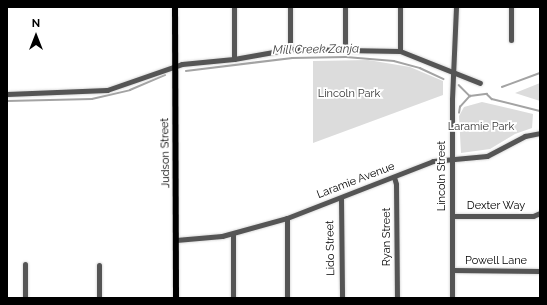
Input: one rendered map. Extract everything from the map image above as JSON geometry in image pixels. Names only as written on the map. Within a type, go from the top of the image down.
[{"type":"main road","name":"Judson Street","points":[[175,7],[176,298]]},
{"type":"street","points":[[234,7],[234,59]]},
{"type":"street","points":[[290,7],[290,49]]},
{"type":"street","points":[[345,7],[345,50]]},
{"type":"street","points":[[400,7],[400,51]]},
{"type":"street","name":"Lincoln Street","points":[[452,298],[452,72],[456,7]]},
{"type":"street","points":[[511,7],[511,40]]},
{"type":"street","points":[[7,94],[107,90],[175,65],[234,59],[290,49],[400,51],[480,83]]},
{"type":"street","name":"Laramie Avenue","points":[[176,240],[200,240],[233,234],[287,218],[433,161],[487,156],[525,136],[540,132]]},
{"type":"street","name":"Ryan Street","points":[[394,177],[396,184],[397,298]]},
{"type":"street","name":"Lido Street","points":[[341,198],[342,298]]},
{"type":"street","name":"Dexter Way","points":[[452,216],[533,216],[540,212]]},
{"type":"street","points":[[287,218],[287,298]]},
{"type":"street","points":[[233,234],[233,298]]},
{"type":"street","points":[[25,264],[25,298]]},
{"type":"street","points":[[99,265],[99,298]]},
{"type":"street","name":"Powell Lane","points":[[452,270],[540,271]]},
{"type":"green space","name":"Lincoln Park","points":[[368,60],[410,67],[443,81],[443,95],[313,143],[313,61]]},
{"type":"green space","points":[[540,83],[540,101],[515,93]]},
{"type":"green space","name":"Laramie Park","points":[[482,102],[533,114],[532,128],[515,134],[490,149],[461,153],[459,116],[464,107]]},
{"type":"waterway","name":"Mill Creek Zanja","points":[[186,71],[292,58],[346,57],[394,61],[420,68],[444,79]]},
{"type":"waterway","points":[[502,87],[540,73]]},
{"type":"waterway","name":"Mill Creek Zanja","points":[[7,101],[92,99],[130,90],[165,75]]},
{"type":"waterway","name":"Mill Creek Zanja","points":[[459,85],[470,96],[487,94],[492,99],[540,111]]},
{"type":"waterway","points":[[459,113],[460,107],[470,96]]}]
